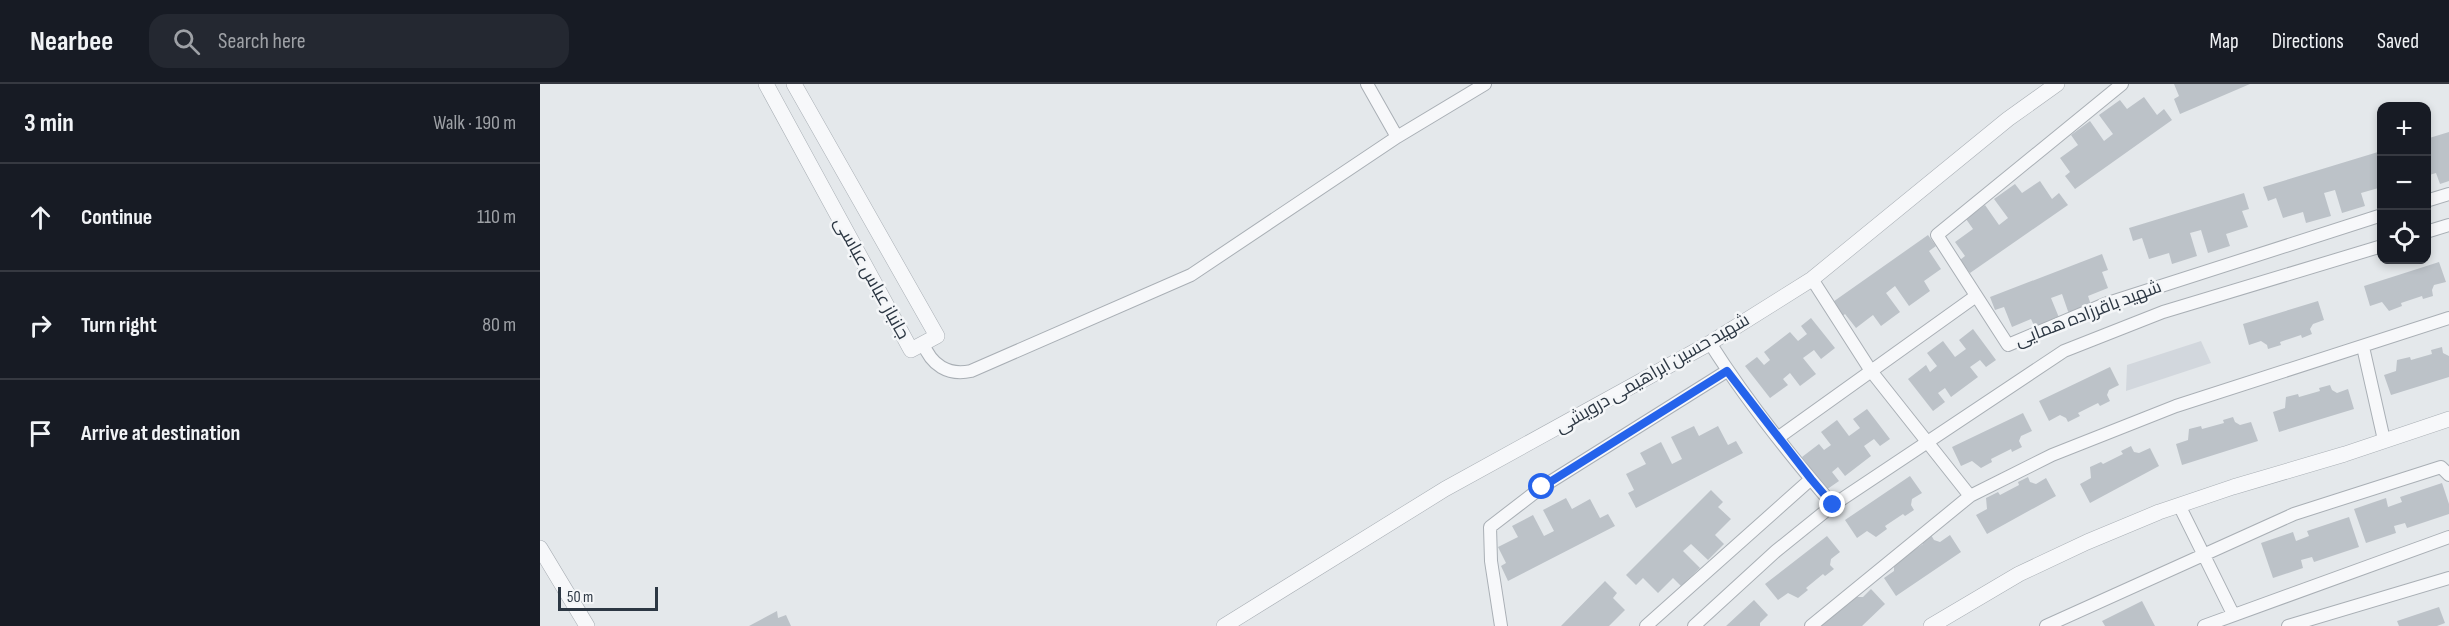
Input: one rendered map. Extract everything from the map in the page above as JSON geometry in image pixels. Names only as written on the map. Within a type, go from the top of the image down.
[{"type":"street","name":"جانباز عباس عباسی","points":[[766,84],[911,350],[937,336],[794,84]]},
{"type":"street","points":[[1366,84],[1397,137]]},
{"type":"street","points":[[923,343],[928,356],[944,369],[957,374],[971,371],[1191,275],[1397,137],[1485,84]]},
{"type":"street","name":"شهید حسین ابراهیمی درویشی","points":[[1224,626],[1445,489],[1710,343],[1812,279],[2008,119],[2057,84]]},
{"type":"street","name":"شهید باقرزاده همایی","points":[[2122,84],[1937,235],[2008,345],[2105,304],[2377,217]]},
{"type":"street","points":[[2431,200],[2449,194]]},
{"type":"street","points":[[834,208],[858,195]]},
{"type":"street","points":[[2431,231],[2449,225]]},
{"type":"street","points":[[1694,626],[1776,551],[1833,505],[2064,351],[2163,312],[2377,248]]},
{"type":"street","points":[[1812,279],[1871,370],[1926,443],[1970,496]]},
{"type":"street","points":[[1779,437],[1976,296]]},
{"type":"street","points":[[1811,626],[1970,496],[2052,455],[2176,406],[2449,318]]},
{"type":"street","points":[[1710,343],[1727,371],[1833,505]]},
{"type":"street","points":[[2363,347],[2384,440]]},
{"type":"street","points":[[1501,626],[1491,561],[1490,527],[1542,487],[1727,371]]},
{"type":"street","points":[[1931,626],[2019,574],[2087,542],[2179,505],[2449,419]]},
{"type":"street","points":[[2046,626],[2294,514],[2442,467],[2449,475]]},
{"type":"street","points":[[1646,626],[1811,479]]},
{"type":"street","points":[[2179,505],[2233,614]]},
{"type":"street","points":[[2204,626],[2449,537]]},
{"type":"street","points":[[540,548],[587,626]]},
{"type":"street","points":[[2288,626],[2449,578]]},
{"type":"shaded area","points":[[2201,341],[2211,363],[2126,391],[2127,365]]},
{"type":"building","points":[[2174,84],[2250,84],[2180,114],[2174,99],[2179,96]]},
{"type":"building","points":[[2144,97],[2157,115],[2164,109],[2172,120],[2075,189],[2065,176],[2070,172],[2060,158],[2078,145],[2071,135],[2090,121],[2104,141],[2113,134],[2099,115],[2120,100],[2127,109]]},
{"type":"building","points":[[2449,132],[2449,181],[2440,184],[2436,173],[2431,174],[2431,137]]},
{"type":"building","points":[[2377,152],[2377,188],[2361,193],[2365,206],[2342,213],[2335,190],[2324,193],[2331,216],[2306,223],[2303,212],[2283,218],[2276,198],[2268,201],[2263,187]]},
{"type":"building","points":[[2040,181],[2052,199],[2059,193],[2068,205],[1970,273],[1960,260],[1965,256],[1955,242],[1973,229],[1966,219],[1985,205],[1999,225],[2008,218],[1994,199],[2015,184],[2022,193]]},
{"type":"building","points":[[2244,193],[2249,209],[2242,211],[2248,227],[2226,234],[2230,246],[2208,253],[2201,230],[2190,233],[2197,256],[2172,264],[2169,253],[2149,259],[2142,238],[2133,241],[2129,228]]},
{"type":"building","points":[[1928,235],[1936,246],[1929,251],[1941,269],[1924,281],[1930,291],[1909,306],[1895,286],[1886,293],[1900,312],[1881,326],[1873,315],[1856,328],[1845,314],[1840,318],[1830,304]]},
{"type":"building","points":[[2102,254],[2108,270],[2102,272],[2108,288],[2088,296],[2092,308],[2070,317],[2062,294],[2051,298],[2060,320],[2036,330],[2031,319],[2012,327],[2004,307],[1995,310],[1990,297]]},
{"type":"building","points":[[2439,262],[2446,282],[2434,285],[2433,296],[2423,299],[2422,296],[2401,303],[2402,306],[2389,311],[2382,302],[2370,306],[2364,286]]},
{"type":"building","points":[[2318,301],[2324,320],[2313,324],[2310,329],[2312,334],[2280,342],[2281,345],[2268,349],[2267,345],[2261,341],[2249,345],[2243,324]]},
{"type":"building","points":[[1811,318],[1835,348],[1821,359],[1814,350],[1803,358],[1816,374],[1800,386],[1790,373],[1783,379],[1788,385],[1770,398],[1745,366],[1757,357],[1764,365],[1770,360],[1764,352],[1790,332],[1798,341],[1807,334],[1801,326]]},
{"type":"building","points":[[1973,329],[1996,360],[1986,367],[1980,360],[1970,367],[1978,377],[1951,397],[1945,388],[1938,393],[1945,402],[1933,411],[1908,379],[1926,365],[1930,372],[1937,366],[1927,353],[1943,341],[1955,357],[1966,349],[1959,340]]},
{"type":"building","points":[[2442,347],[2443,353],[2449,356],[2449,377],[2391,395],[2384,375],[2396,371],[2397,360],[2410,357],[2411,360],[2432,354],[2431,350]]},
{"type":"building","points":[[2110,367],[2119,385],[2109,390],[2107,395],[2110,401],[2100,406],[2098,403],[2078,413],[2080,416],[2068,422],[2060,415],[2049,421],[2039,401]]},
{"type":"building","points":[[2330,385],[2337,393],[2348,389],[2354,409],[2279,432],[2273,412],[2285,408],[2286,397],[2298,394],[2299,397],[2320,391],[2319,388]]},
{"type":"building","points":[[1867,409],[1890,439],[1880,446],[1874,439],[1864,446],[1871,456],[1845,476],[1838,467],[1832,472],[1839,481],[1826,490],[1802,457],[1819,444],[1824,450],[1831,445],[1821,432],[1837,420],[1849,436],[1860,428],[1853,419]]},
{"type":"building","points":[[2023,413],[2032,431],[2021,436],[2019,441],[2022,447],[2012,452],[2011,449],[1991,459],[1992,462],[1981,468],[1972,461],[1961,466],[1952,447]]},
{"type":"building","points":[[2233,417],[2240,425],[2251,422],[2258,441],[2182,465],[2176,444],[2188,440],[2189,429],[2201,426],[2202,429],[2224,423],[2223,420]]},
{"type":"building","points":[[1694,426],[1699,436],[1718,426],[1728,445],[1736,441],[1743,453],[1636,508],[1628,493],[1634,490],[1626,474],[1646,464],[1640,453],[1661,442],[1672,464],[1682,459],[1671,437]]},
{"type":"building","points":[[2131,446],[2134,452],[2139,453],[2150,448],[2159,466],[2090,503],[2080,484],[2091,478],[2090,467],[2101,462],[2103,464],[2123,454],[2121,451]]},
{"type":"building","points":[[1910,476],[1922,493],[1912,499],[1911,505],[1914,510],[1905,516],[1903,514],[1885,526],[1887,529],[1876,537],[1867,531],[1857,538],[1845,520]]},
{"type":"building","points":[[2028,477],[2030,482],[2036,484],[2046,478],[2056,496],[1987,534],[1976,515],[1987,509],[1986,498],[1998,492],[2000,495],[2019,485],[2018,482]]},
{"type":"building","points":[[2442,483],[2449,504],[2449,514],[2407,528],[2405,523],[2394,526],[2396,533],[2366,543],[2354,509],[2386,498],[2388,507],[2402,502],[2400,497]]},
{"type":"building","points":[[1711,490],[1723,502],[1718,507],[1731,519],[1715,535],[1724,544],[1708,560],[1691,544],[1683,551],[1700,568],[1681,586],[1673,578],[1658,593],[1643,578],[1636,585],[1626,575]]},
{"type":"building","points":[[1566,498],[1572,509],[1590,499],[1600,518],[1608,514],[1615,526],[1508,581],[1501,566],[1506,563],[1498,547],[1518,537],[1512,526],[1533,515],[1544,536],[1554,531],[1543,510]]},
{"type":"building","points":[[2349,517],[2359,547],[2314,562],[2312,557],[2301,560],[2303,568],[2273,578],[2261,543],[2293,532],[2296,541],[2309,536],[2307,531]]},
{"type":"building","points":[[1931,535],[1934,540],[1940,542],[1950,535],[1961,552],[1896,596],[1884,578],[1894,571],[1894,564],[1923,544],[1922,541]]},
{"type":"building","points":[[1827,536],[1840,552],[1831,559],[1830,565],[1834,569],[1825,576],[1823,574],[1798,598],[1788,593],[1778,600],[1765,584]]},
{"type":"building","points":[[1605,581],[1617,593],[1613,598],[1625,610],[1609,626],[1561,626]]},
{"type":"building","points":[[1871,589],[1885,604],[1862,626],[1821,626],[1819,624],[1853,593],[1857,597],[1863,597]]},
{"type":"building","points":[[1754,600],[1768,615],[1760,626],[1726,626]]},
{"type":"building","points":[[2142,601],[2155,626],[2105,626],[2102,621]]},
{"type":"building","points":[[2439,607],[2445,623],[2437,626],[2399,626],[2397,621]]},
{"type":"building","points":[[777,611],[778,618],[786,615],[791,626],[749,626]]},
{"type":"route","points":[[1542,487],[1727,371],[1833,505]]}]
